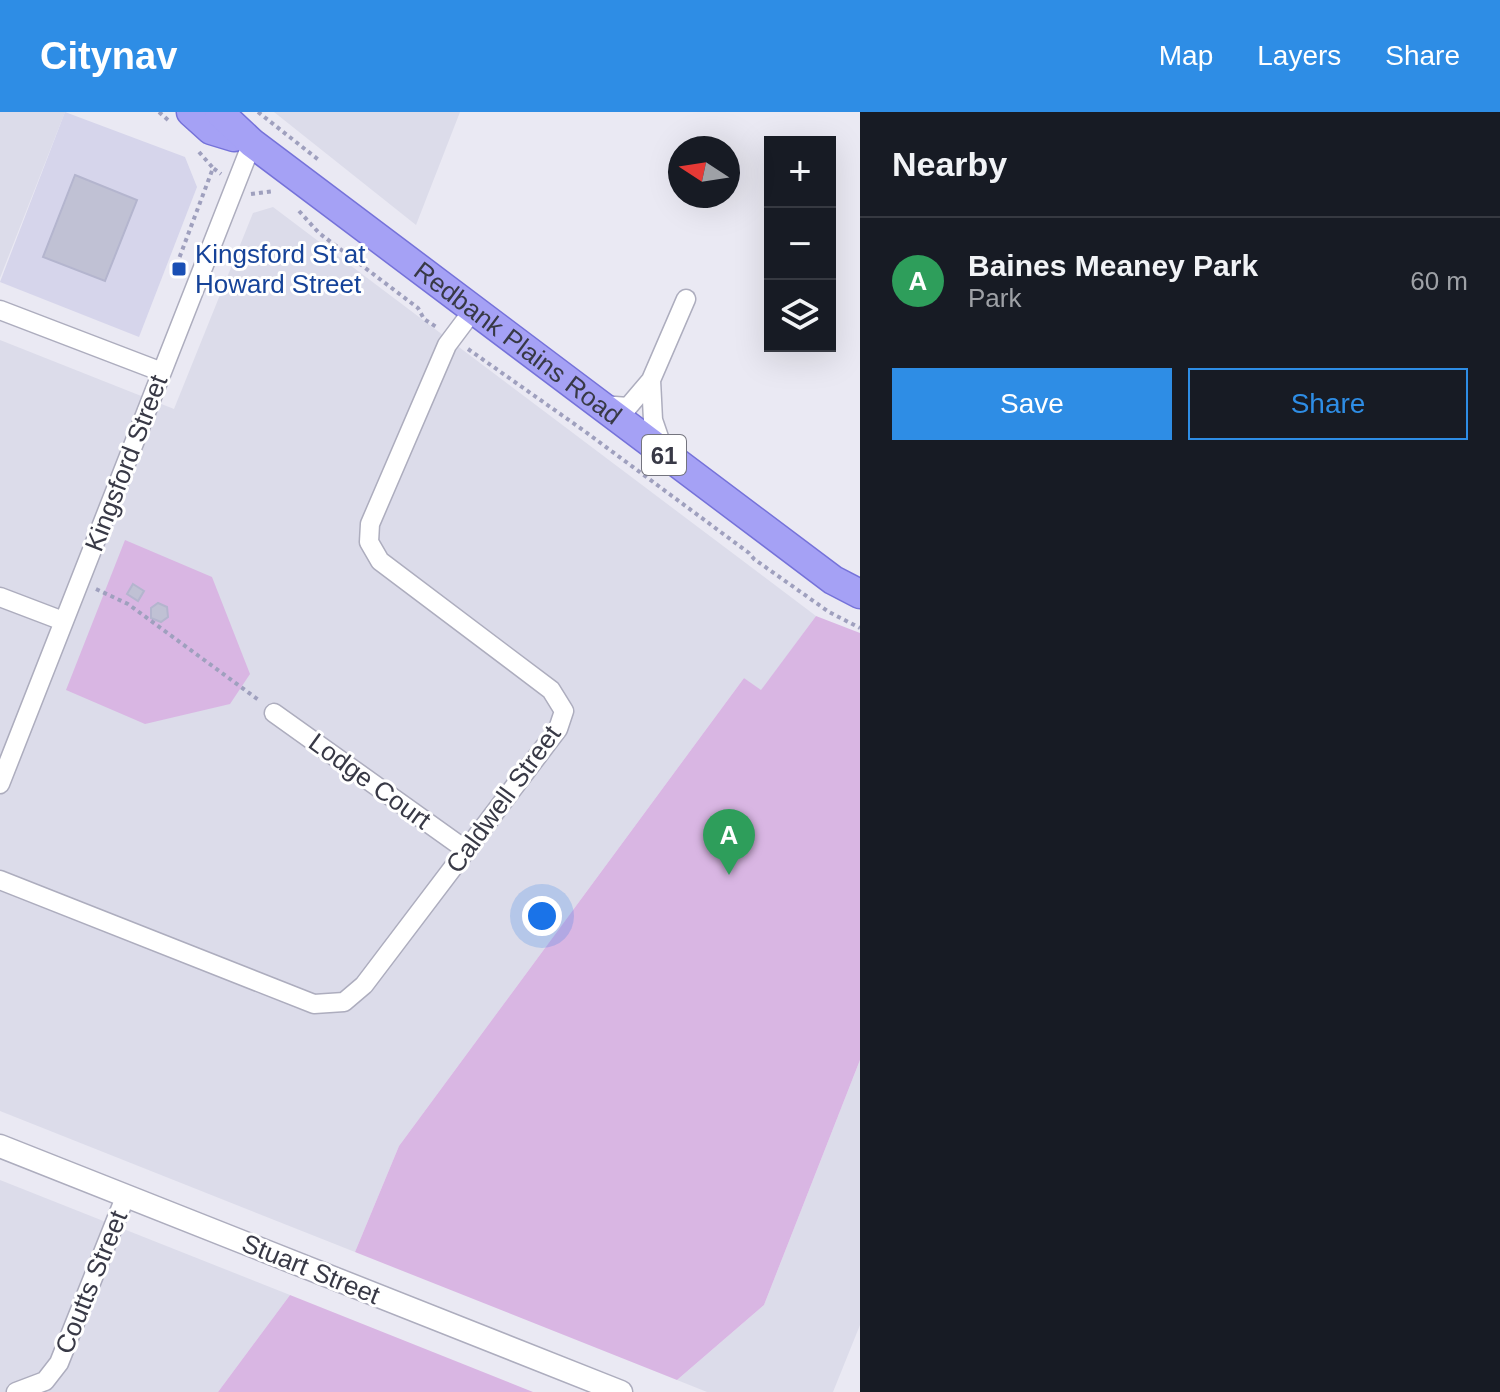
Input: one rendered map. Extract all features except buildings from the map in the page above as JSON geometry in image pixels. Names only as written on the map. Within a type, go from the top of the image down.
[{"type":"main road","name":"61","points":[[191,112],[211,130],[252,143]]},
{"type":"main road","name":"61","points":[[219,112],[252,143]]},
{"type":"main road","name":"Redbank Plains Road","points":[[252,143],[665,456],[833,580],[860,594]]},
{"type":"street","name":"Kingsford Street","points":[[0,784],[252,143]]},
{"type":"street","points":[[600,405],[628,407],[651,380],[686,299]]},
{"type":"street","name":"Caldwell Street","points":[[0,880],[314,1004],[344,1002],[364,985],[558,729],[564,711],[551,690],[380,561],[369,542],[370,524],[447,345],[474,309]]},
{"type":"street","points":[[0,310],[162,372]]},
{"type":"street","points":[[651,380],[653,420],[665,456]]},
{"type":"street","points":[[0,597],[63,621]]},
{"type":"street","name":"Lodge Court","points":[[274,713],[466,850]]},
{"type":"street","name":"Stuart Street","points":[[0,1146],[621,1392]]},
{"type":"street","name":"Coutts Street","points":[[16,1392],[45,1381],[59,1363],[126,1195]]},
{"type":"path","points":[[174,272],[213,168],[250,194],[270,190],[283,194]]},
{"type":"path","points":[[292,204],[319,233],[418,308],[424,319],[572,421],[754,559],[829,612],[860,628]]},
{"type":"path","points":[[80,581],[128,604],[248,690],[274,713]]},
{"type":"path","points":[[128,604],[132,597]]},
{"type":"shaded area","points":[[0,112],[65,112],[0,278]]},
{"type":"shaded area","points":[[65,112],[185,157],[197,187],[139,337],[0,282]]},
{"type":"shaded area","points":[[274,112],[460,112],[416,225]]},
{"type":"shaded area","points":[[273,207],[816,616],[761,691],[744,678],[399,1146],[355,1252],[0,1111],[0,340],[174,409],[253,213]]},
{"type":"shaded area","points":[[125,540],[212,577],[250,674],[230,704],[145,724],[66,690]]},
{"type":"shaded area","points":[[816,616],[860,633],[860,1060],[764,1305],[677,1380],[355,1252],[399,1146],[744,678],[761,690]]},
{"type":"shaded area","points":[[860,1060],[860,1325],[833,1392],[707,1392],[677,1380],[764,1305]]},
{"type":"shaded area","points":[[0,1180],[290,1295],[218,1392],[0,1392]]},
{"type":"shaded area","points":[[290,1295],[533,1392],[218,1392]]},
{"type":"place","name":"Kingsford St at Howard Street","points":[[179,269]]},
{"type":"place","name":"Baines Meaney Park","points":[[729,875]]}]
